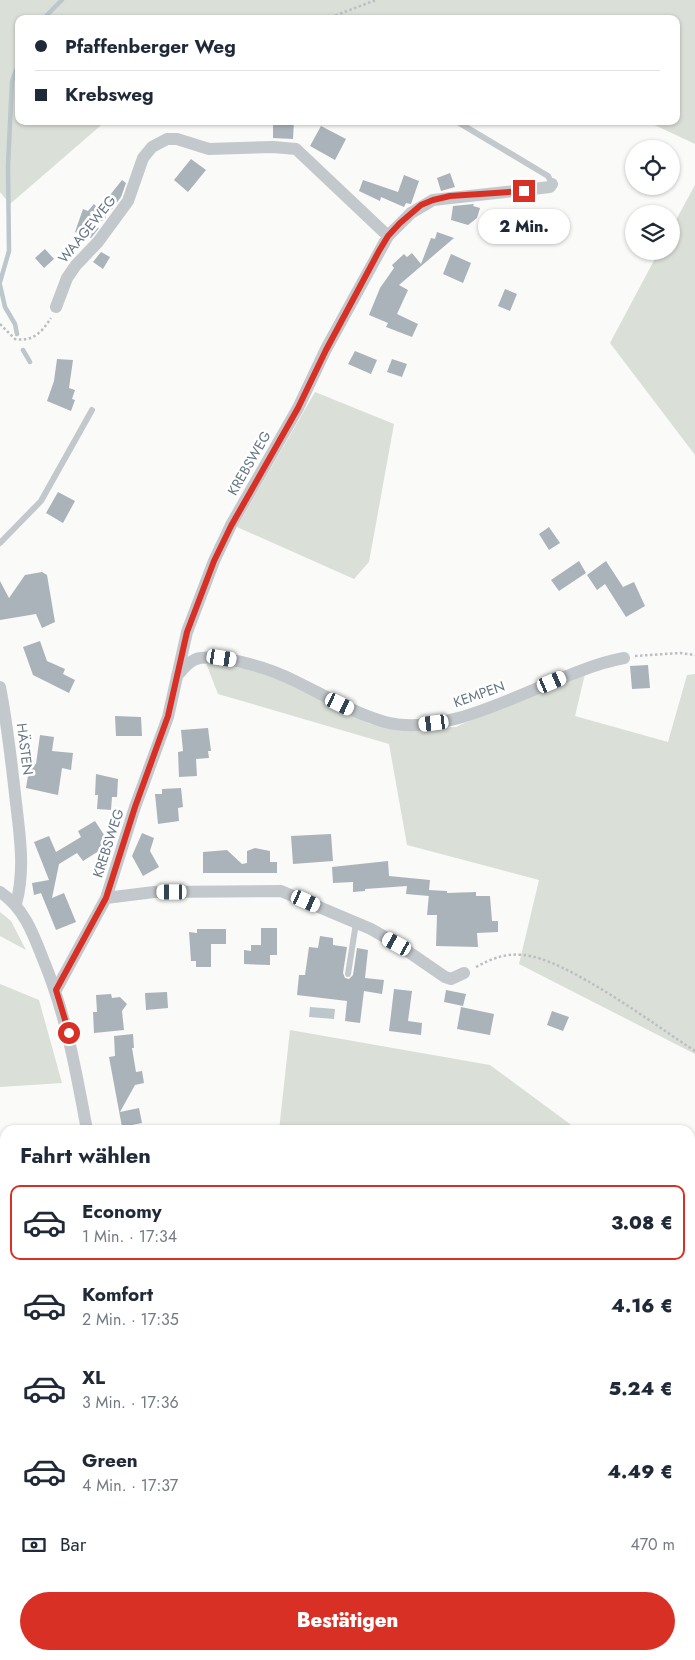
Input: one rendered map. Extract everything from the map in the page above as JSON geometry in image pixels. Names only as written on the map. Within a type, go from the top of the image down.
[{"type":"street","name":"WAAGEWEG","points":[[56,307],[67,278],[76,265],[98,242],[128,201],[143,158],[152,147],[167,139],[177,139],[209,149],[273,147],[296,149],[388,236]]},
{"type":"street","name":"KREBSWEG","points":[[56,990],[106,898],[135,807],[168,716],[187,632],[222,542],[298,408],[326,350],[388,236],[411,213],[433,200],[450,196],[532,190],[550,187],[552,184]]},
{"type":"street","name":"KEMPEN","points":[[177,676],[188,664],[197,659],[213,658],[238,661],[293,679],[364,715],[386,722],[420,725],[476,712],[582,670],[624,658]]},
{"type":"street","name":"HÄSTEN","points":[[0,687],[8,726],[21,842],[21,884],[16,904]]},
{"type":"street","points":[[106,898],[154,892],[282,891],[356,922],[397,944],[445,977],[453,978],[464,973]]},
{"type":"street","points":[[0,892],[16,904],[34,935],[56,990],[72,1047],[86,1125]]},
{"type":"lane","name":"KREBSWEG","points":[[463,125],[548,176],[552,184]]},
{"type":"lane","points":[[0,543],[41,501],[92,410]]},
{"type":"lane","points":[[348,974],[356,922]]},
{"type":"lane","points":[[0,1253],[0,1264]]},
{"type":"path","points":[[337,15],[376,0]]},
{"type":"path","points":[[0,324],[15,339],[26,340],[35,337],[51,319],[56,307]]},
{"type":"path","points":[[624,658],[680,653],[695,655]]},
{"type":"path","points":[[464,973],[498,956],[523,955],[541,958],[590,984],[695,1051]]},
{"type":"shaded area","points":[[0,0],[695,0],[695,144],[655,125],[680,125],[680,15],[15,15],[15,125],[101,125],[10,204],[0,192]]},
{"type":"shaded area","points":[[695,185],[695,455],[610,343],[654,260],[680,260],[680,212]]},
{"type":"shaded area","points":[[315,392],[394,424],[369,562],[354,579],[237,527]]},
{"type":"shaded area","points":[[206,663],[266,672],[370,724],[401,729],[456,727],[496,708],[585,674],[575,716],[668,742],[687,675],[695,674],[695,1054],[519,964],[539,880],[407,845],[389,744],[218,694]]},
{"type":"shaded area","points":[[0,912],[11,921],[26,950],[0,936]]},
{"type":"shaded area","points":[[0,984],[39,1000],[62,1083],[0,1087]]},
{"type":"shaded area","points":[[310,1007],[335,1009],[334,1019],[309,1017]]},
{"type":"shaded area","points":[[290,1030],[490,1065],[571,1125],[280,1125]]},
{"type":"building","points":[[273,125],[294,125],[293,139],[273,138]]},
{"type":"building","points":[[321,126],[346,139],[335,160],[310,146]]},
{"type":"building","points":[[191,159],[206,170],[188,192],[174,180]]},
{"type":"building","points":[[450,173],[455,187],[441,191],[437,178]]},
{"type":"building","points":[[404,175],[419,181],[411,204],[406,203],[404,207],[381,197],[380,201],[359,191],[363,180],[398,192]]},
{"type":"building","points":[[122,180],[126,183],[121,197],[107,216],[99,209]]},
{"type":"building","points":[[94,204],[106,217],[103,221],[86,223],[99,228],[91,238],[75,232],[83,209],[88,211]]},
{"type":"building","points":[[474,204],[473,206],[480,208],[477,218],[468,225],[451,220],[453,206]]},
{"type":"building","points":[[437,232],[454,238],[399,285],[408,290],[397,314],[418,324],[412,337],[386,327],[388,323],[369,315],[380,288],[394,268],[392,265],[404,254],[407,257],[412,253],[421,264],[431,238],[435,239]]},
{"type":"building","points":[[45,249],[54,259],[44,268],[35,258]]},
{"type":"building","points":[[101,252],[110,257],[103,269],[93,262]]},
{"type":"building","points":[[451,254],[471,263],[463,283],[443,274]]},
{"type":"building","points":[[505,289],[517,294],[510,311],[498,306]]},
{"type":"building","points":[[355,351],[377,360],[371,374],[348,364]]},
{"type":"building","points":[[57,359],[73,360],[69,388],[75,390],[72,399],[75,400],[71,411],[47,401],[54,381]]},
{"type":"building","points":[[392,359],[407,364],[402,377],[387,372]]},
{"type":"building","points":[[58,492],[75,501],[63,523],[46,513]]},
{"type":"building","points":[[549,527],[560,543],[549,550],[539,534]]},
{"type":"building","points":[[579,561],[586,573],[559,591],[551,580]]},
{"type":"building","points":[[606,561],[623,587],[634,582],[645,606],[626,617],[605,584],[597,590],[587,575]]},
{"type":"building","points":[[42,572],[47,575],[55,622],[42,628],[36,614],[0,620],[0,581],[9,598],[25,575]]},
{"type":"building","points":[[40,641],[47,661],[65,669],[63,674],[75,680],[69,693],[33,675],[23,647]]},
{"type":"building","points":[[648,665],[650,688],[632,689],[630,666]]},
{"type":"building","points":[[115,716],[141,717],[142,736],[116,736]]},
{"type":"building","points":[[208,728],[211,751],[208,751],[209,758],[196,759],[197,776],[179,777],[178,752],[183,751],[181,730]]},
{"type":"building","points":[[40,735],[54,737],[52,751],[73,753],[71,770],[62,768],[58,795],[26,788],[30,763],[36,764]]},
{"type":"building","points":[[96,774],[118,779],[117,797],[112,797],[111,810],[97,809],[98,795],[95,795]]},
{"type":"building","points":[[181,788],[183,807],[178,808],[179,821],[158,824],[155,794],[162,794],[162,789]]},
{"type":"building","points":[[95,821],[110,844],[83,861],[77,853],[59,864],[52,898],[64,893],[76,922],[56,930],[41,893],[34,895],[32,883],[49,880],[34,842],[49,836],[56,852],[81,837],[78,831]]},
{"type":"building","points":[[142,833],[154,838],[150,851],[159,867],[143,876],[132,856]]},
{"type":"building","points":[[331,834],[333,861],[293,864],[291,836]]},
{"type":"building","points":[[255,848],[270,851],[270,862],[277,862],[277,873],[203,873],[203,852],[227,850],[242,864],[247,863],[247,851]]},
{"type":"building","points":[[388,861],[389,876],[430,880],[429,890],[447,891],[447,893],[476,892],[476,896],[490,896],[492,921],[498,921],[498,932],[477,933],[478,947],[436,946],[437,915],[427,915],[429,896],[406,894],[407,886],[365,889],[365,891],[353,892],[353,882],[333,883],[332,867]]},
{"type":"building","points":[[261,928],[277,928],[277,955],[270,955],[270,965],[244,964],[244,950],[251,951],[251,945],[261,945]]},
{"type":"building","points":[[197,929],[226,929],[226,944],[211,944],[211,967],[196,967],[196,961],[191,961],[189,932],[197,933]]},
{"type":"building","points":[[320,936],[333,938],[333,945],[347,947],[343,973],[345,978],[349,979],[353,975],[357,948],[368,950],[365,978],[384,980],[382,994],[364,991],[360,1023],[345,1021],[347,1001],[297,995],[299,975],[305,975],[309,947],[318,948]]},
{"type":"building","points":[[394,989],[412,991],[408,1021],[422,1023],[421,1035],[389,1031]]},
{"type":"building","points":[[446,990],[466,994],[463,1006],[444,1002]]},
{"type":"building","points":[[167,992],[168,1008],[146,1010],[145,993]]},
{"type":"building","points":[[111,994],[112,998],[120,997],[127,1004],[122,1011],[124,1030],[94,1033],[93,1012],[97,1012],[96,995]]},
{"type":"building","points":[[461,1007],[494,1014],[490,1035],[457,1029]]},
{"type":"building","points":[[552,1011],[569,1017],[563,1031],[547,1025]]},
{"type":"building","points":[[133,1034],[134,1048],[132,1048],[136,1072],[142,1071],[144,1083],[135,1085],[120,1112],[139,1108],[142,1123],[122,1125],[109,1057],[115,1056],[114,1036]]},
{"type":"waterway","points":[[47,15],[62,0]]},
{"type":"waterway","points":[[0,282],[9,251],[8,166],[12,81],[15,73]]},
{"type":"waterway","points":[[0,285],[5,307],[15,324],[17,334]]},
{"type":"waterway","points":[[23,350],[30,362]]},
{"type":"route","points":[[69,1033],[56,990],[106,898],[135,807],[168,716],[182,649],[201,593],[222,542],[308,390],[346,310],[388,236],[421,205],[450,196],[524,191]]}]
